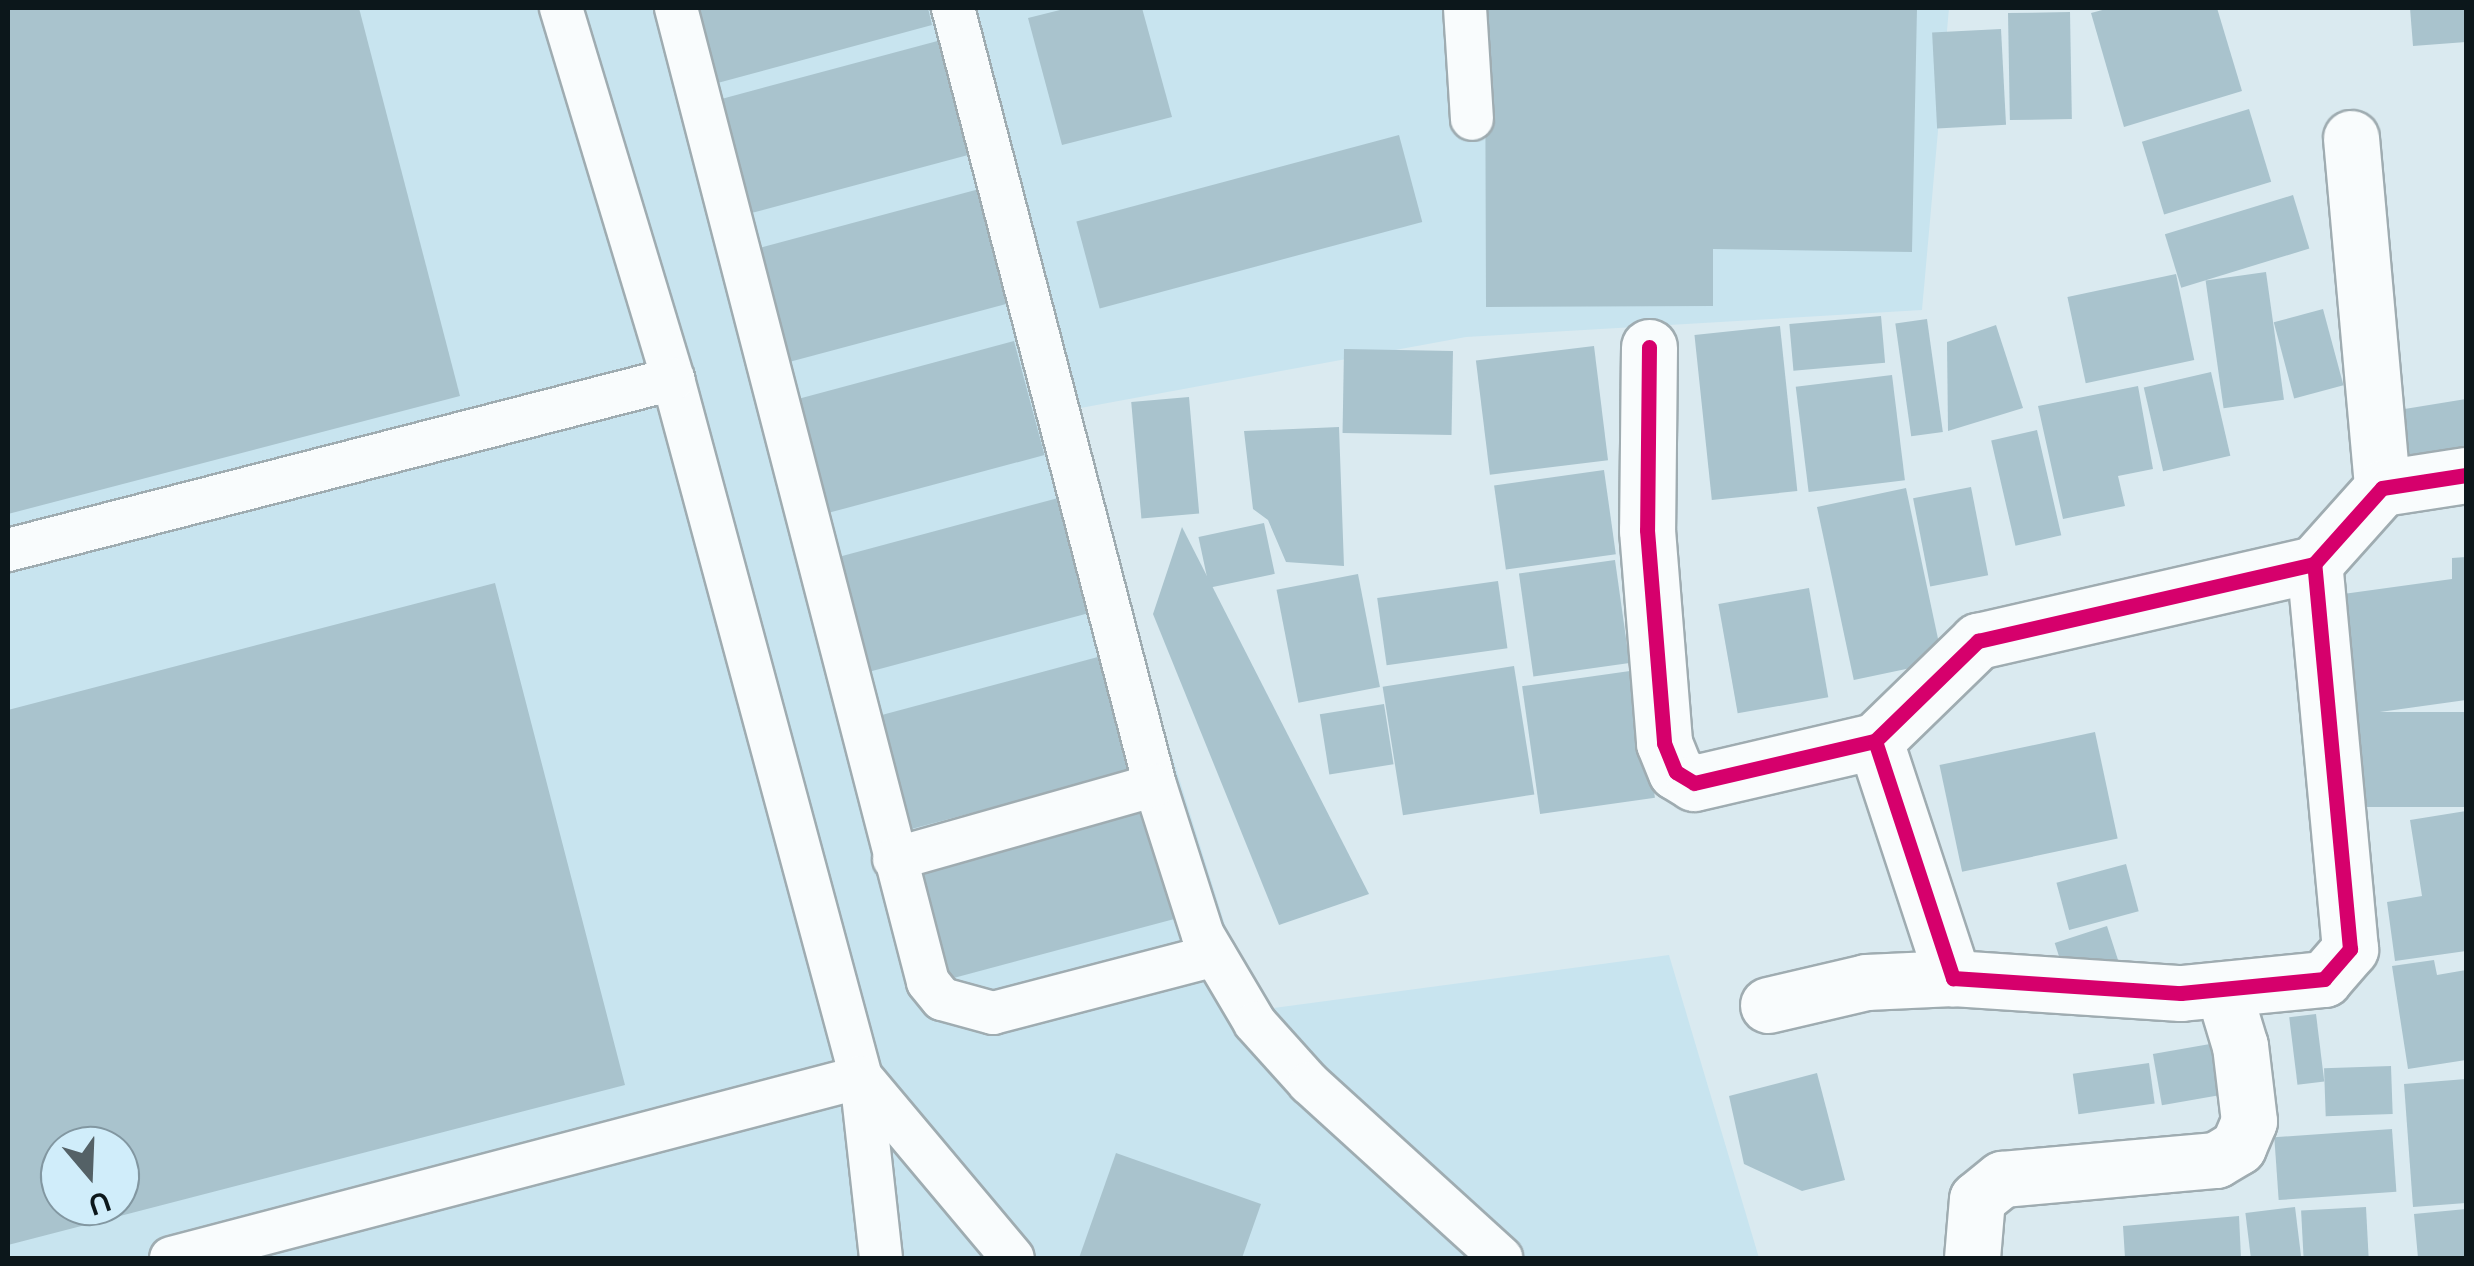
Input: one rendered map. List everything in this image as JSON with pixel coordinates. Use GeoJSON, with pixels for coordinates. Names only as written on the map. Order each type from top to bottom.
{"type":"FeatureCollection","features":[{"type":"Feature","properties":{"kind":"street"},"geometry":{"type":"LineString","coordinates":[[2351,138],[2382,488]]}},
{"type":"Feature","properties":{"kind":"street"},"geometry":{"type":"LineString","coordinates":[[1649,347],[1646,530],[1664,743],[1676,772],[1694,783],[1876,741],[1978,641],[2314,564],[2382,488],[2466,475]]}},
{"type":"Feature","properties":{"kind":"street"},"geometry":{"type":"LineString","coordinates":[[1768,1005],[1866,982],[1953,978],[2224,993],[2324,979],[2350,950],[2314,564]]}},
{"type":"Feature","properties":{"kind":"street"},"geometry":{"type":"LineString","coordinates":[[1876,741],[1953,978]]}},
{"type":"Feature","properties":{"kind":"street"},"geometry":{"type":"LineString","coordinates":[[1972,1258],[1977,1198],[2002,1179],[2216,1160],[2238,1147],[2249,1121],[2240,1046],[2224,993]]}},
{"type":"Feature","properties":{"kind":"lane"},"geometry":{"type":"LineString","coordinates":[[561,8],[673,379],[862,1077],[881,1258]]}},
{"type":"Feature","properties":{"kind":"lane"},"geometry":{"type":"LineString","coordinates":[[676,8],[928,982],[942,999],[975,1012],[1013,1008],[1215,955]]}},
{"type":"Feature","properties":{"kind":"lane"},"geometry":{"type":"LineString","coordinates":[[953,8],[1154,784],[1215,955],[1256,1022],[1309,1083],[1501,1258]]}},
{"type":"Feature","properties":{"kind":"lane"},"geometry":{"type":"LineString","coordinates":[[1465,8],[1472,119]]}},
{"type":"Feature","properties":{"kind":"lane"},"geometry":{"type":"LineString","coordinates":[[8,550],[673,379]]}},
{"type":"Feature","properties":{"kind":"lane"},"geometry":{"type":"LineString","coordinates":[[894,860],[1154,784]]}},
{"type":"Feature","properties":{"kind":"lane"},"geometry":{"type":"LineString","coordinates":[[171,1258],[862,1077]]}},
{"type":"Feature","properties":{"kind":"lane"},"geometry":{"type":"LineString","coordinates":[[862,1077],[1013,1258]]}},
{"type":"Feature","properties":{"kind":"shaded area"},"geometry":{"type":"Polygon","coordinates":[[[8,8],[1949,8],[1922,310],[1466,337],[1064,411],[1252,1011],[1669,955],[1759,1258],[8,1258],[8,8]]]}},
{"type":"Feature","properties":{"kind":"building"},"geometry":{"type":"Polygon","coordinates":[[[8,8],[359,8],[460,396],[8,514],[8,8]]]}},
{"type":"Feature","properties":{"kind":"building"},"geometry":{"type":"Polygon","coordinates":[[[678,8],[928,8],[932,25],[699,88],[678,8]]]}},
{"type":"Feature","properties":{"kind":"building"},"geometry":{"type":"Polygon","coordinates":[[[1068,8],[1142,8],[1172,117],[1062,145],[1028,18],[1068,8]]]}},
{"type":"Feature","properties":{"kind":"building"},"geometry":{"type":"Polygon","coordinates":[[[1485,8],[1917,8],[1912,252],[1713,249],[1713,306],[1486,307],[1485,8]]]}},
{"type":"Feature","properties":{"kind":"building"},"geometry":{"type":"Polygon","coordinates":[[[2110,8],[2217,8],[2242,91],[2124,127],[2091,13],[2110,8]]]}},
{"type":"Feature","properties":{"kind":"building"},"geometry":{"type":"Polygon","coordinates":[[[2410,8],[2466,8],[2466,42],[2413,46],[2410,8]]]}},
{"type":"Feature","properties":{"kind":"building"},"geometry":{"type":"Polygon","coordinates":[[[2070,12],[2072,119],[2010,120],[2008,13],[2070,12]]]}},
{"type":"Feature","properties":{"kind":"building"},"geometry":{"type":"Polygon","coordinates":[[[2001,29],[2006,125],[1937,128],[1932,33],[2001,29]]]}},
{"type":"Feature","properties":{"kind":"building"},"geometry":{"type":"Polygon","coordinates":[[[945,39],[976,153],[742,216],[711,102],[945,39]]]}},
{"type":"Feature","properties":{"kind":"building"},"geometry":{"type":"Polygon","coordinates":[[[2249,109],[2271,182],[2164,214],[2142,142],[2249,109]]]}},
{"type":"Feature","properties":{"kind":"building"},"geometry":{"type":"Polygon","coordinates":[[[1399,135],[1422,222],[1100,308],[1076,221],[1399,135]]]}},
{"type":"Feature","properties":{"kind":"building"},"geometry":{"type":"Polygon","coordinates":[[[983,188],[1014,302],[781,364],[750,250],[983,188]]]}},
{"type":"Feature","properties":{"kind":"building"},"geometry":{"type":"Polygon","coordinates":[[[2293,195],[2309,249],[2181,288],[2165,234],[2293,195]]]}},
{"type":"Feature","properties":{"kind":"building"},"geometry":{"type":"Polygon","coordinates":[[[2266,272],[2284,400],[2224,408],[2206,280],[2266,272]]]}},
{"type":"Feature","properties":{"kind":"building"},"geometry":{"type":"Polygon","coordinates":[[[2176,274],[2194,360],[2086,383],[2067,297],[2176,274]]]}},
{"type":"Feature","properties":{"kind":"building"},"geometry":{"type":"Polygon","coordinates":[[[2323,309],[2343,385],[2294,399],[2274,322],[2323,309]]]}},
{"type":"Feature","properties":{"kind":"building"},"geometry":{"type":"Polygon","coordinates":[[[1881,316],[1885,363],[1793,371],[1789,324],[1881,316]]]}},
{"type":"Feature","properties":{"kind":"building"},"geometry":{"type":"Polygon","coordinates":[[[1927,319],[1943,432],[1911,436],[1895,323],[1927,319]]]}},
{"type":"Feature","properties":{"kind":"building"},"geometry":{"type":"Polygon","coordinates":[[[1996,325],[2023,408],[1948,431],[1947,342],[1996,325]]]}},
{"type":"Feature","properties":{"kind":"building"},"geometry":{"type":"Polygon","coordinates":[[[1780,326],[1797,491],[1712,500],[1694,335],[1780,326]]]}},
{"type":"Feature","properties":{"kind":"building"},"geometry":{"type":"Polygon","coordinates":[[[1014,341],[1045,455],[811,518],[780,404],[1014,341]]]}},
{"type":"Feature","properties":{"kind":"building"},"geometry":{"type":"Polygon","coordinates":[[[1594,346],[1608,460],[1490,475],[1476,361],[1594,346]]]}},
{"type":"Feature","properties":{"kind":"building"},"geometry":{"type":"Polygon","coordinates":[[[1344,349],[1453,351],[1452,435],[1343,433],[1344,349]]]}},
{"type":"Feature","properties":{"kind":"building"},"geometry":{"type":"Polygon","coordinates":[[[2211,372],[2230,456],[2163,471],[2144,388],[2211,372]]]}},
{"type":"Feature","properties":{"kind":"building"},"geometry":{"type":"Polygon","coordinates":[[[1892,375],[1905,480],[1809,492],[1796,387],[1892,375]]]}},
{"type":"Feature","properties":{"kind":"building"},"geometry":{"type":"Polygon","coordinates":[[[2138,386],[2153,469],[2118,476],[2125,506],[2063,519],[2038,406],[2138,386]]]}},
{"type":"Feature","properties":{"kind":"building"},"geometry":{"type":"Polygon","coordinates":[[[1189,397],[1199,514],[1141,519],[1131,402],[1189,397]]]}},
{"type":"Feature","properties":{"kind":"building"},"geometry":{"type":"Polygon","coordinates":[[[2466,399],[2466,466],[2390,472],[2380,413],[2466,399]]]}},
{"type":"Feature","properties":{"kind":"building"},"geometry":{"type":"Polygon","coordinates":[[[1339,427],[1344,566],[1286,562],[1268,520],[1253,509],[1244,431],[1339,427]]]}},
{"type":"Feature","properties":{"kind":"building"},"geometry":{"type":"Polygon","coordinates":[[[2037,430],[2061,535],[2015,546],[1991,441],[2037,430]]]}},
{"type":"Feature","properties":{"kind":"building"},"geometry":{"type":"Polygon","coordinates":[[[1604,470],[1616,554],[1506,570],[1494,485],[1604,470]]]}},
{"type":"Feature","properties":{"kind":"building"},"geometry":{"type":"Polygon","coordinates":[[[1971,487],[1988,575],[1930,587],[1913,498],[1971,487]]]}},
{"type":"Feature","properties":{"kind":"building"},"geometry":{"type":"Polygon","coordinates":[[[1906,488],[1943,661],[1854,680],[1817,507],[1906,488]]]}},
{"type":"Feature","properties":{"kind":"building"},"geometry":{"type":"Polygon","coordinates":[[[1062,497],[1093,612],[860,674],[829,559],[1062,497]]]}},
{"type":"Feature","properties":{"kind":"building"},"geometry":{"type":"Polygon","coordinates":[[[1264,523],[1275,574],[1209,588],[1198,537],[1264,523]]]}},
{"type":"Feature","properties":{"kind":"building"},"geometry":{"type":"Polygon","coordinates":[[[1182,527],[1369,894],[1279,925],[1153,614],[1182,527]]]}},
{"type":"Feature","properties":{"kind":"building"},"geometry":{"type":"Polygon","coordinates":[[[2466,557],[2466,700],[2351,716],[2336,595],[2452,579],[2452,558],[2466,557]]]}},
{"type":"Feature","properties":{"kind":"building"},"geometry":{"type":"Polygon","coordinates":[[[1615,560],[1629,663],[1533,676],[1519,573],[1615,560]]]}},
{"type":"Feature","properties":{"kind":"building"},"geometry":{"type":"Polygon","coordinates":[[[1358,574],[1380,687],[1298,703],[1277,590],[1358,574]]]}},
{"type":"Feature","properties":{"kind":"building"},"geometry":{"type":"Polygon","coordinates":[[[1498,581],[1507,648],[1387,665],[1377,598],[1498,581]]]}},
{"type":"Feature","properties":{"kind":"building"},"geometry":{"type":"Polygon","coordinates":[[[495,583],[625,1085],[140,1211],[140,1126],[40,1126],[40,1226],[81,1226],[8,1245],[8,710],[495,583]]]}},
{"type":"Feature","properties":{"kind":"building"},"geometry":{"type":"Polygon","coordinates":[[[1809,588],[1828,697],[1738,713],[1718,604],[1809,588]]]}},
{"type":"Feature","properties":{"kind":"building"},"geometry":{"type":"Polygon","coordinates":[[[1109,654],[1140,768],[907,830],[876,716],[1109,654]]]}},
{"type":"Feature","properties":{"kind":"building"},"geometry":{"type":"Polygon","coordinates":[[[1514,666],[1534,794],[1403,815],[1383,687],[1514,666]]]}},
{"type":"Feature","properties":{"kind":"building"},"geometry":{"type":"Polygon","coordinates":[[[1637,670],[1655,798],[1540,814],[1522,686],[1637,670]]]}},
{"type":"Feature","properties":{"kind":"building"},"geometry":{"type":"Polygon","coordinates":[[[1384,704],[1394,764],[1329,774],[1320,714],[1384,704]]]}},
{"type":"Feature","properties":{"kind":"building"},"geometry":{"type":"Polygon","coordinates":[[[2346,712],[2466,712],[2466,807],[2346,807],[2346,712]]]}},
{"type":"Feature","properties":{"kind":"building"},"geometry":{"type":"Polygon","coordinates":[[[2095,732],[2118,839],[1962,872],[1939,765],[2095,732]]]}},
{"type":"Feature","properties":{"kind":"building"},"geometry":{"type":"Polygon","coordinates":[[[1151,802],[1182,917],[948,980],[917,865],[1151,802]]]}},
{"type":"Feature","properties":{"kind":"building"},"geometry":{"type":"Polygon","coordinates":[[[2466,811],[2466,951],[2395,961],[2387,902],[2422,896],[2410,820],[2466,811]]]}},
{"type":"Feature","properties":{"kind":"building"},"geometry":{"type":"Polygon","coordinates":[[[2126,864],[2139,911],[2069,930],[2056,883],[2126,864]]]}},
{"type":"Feature","properties":{"kind":"building"},"geometry":{"type":"Polygon","coordinates":[[[2107,926],[2120,966],[2068,983],[2055,943],[2107,926]]]}},
{"type":"Feature","properties":{"kind":"building"},"geometry":{"type":"Polygon","coordinates":[[[2434,960],[2437,975],[2466,970],[2466,1060],[2408,1069],[2392,966],[2434,960]]]}},
{"type":"Feature","properties":{"kind":"building"},"geometry":{"type":"Polygon","coordinates":[[[2316,1014],[2324,1081],[2297,1085],[2289,1017],[2316,1014]]]}},
{"type":"Feature","properties":{"kind":"building"},"geometry":{"type":"Polygon","coordinates":[[[2210,1044],[2219,1095],[2162,1105],[2153,1054],[2210,1044]]]}},
{"type":"Feature","properties":{"kind":"building"},"geometry":{"type":"Polygon","coordinates":[[[2149,1063],[2155,1104],[2078,1114],[2073,1074],[2149,1063]]]}},
{"type":"Feature","properties":{"kind":"building"},"geometry":{"type":"Polygon","coordinates":[[[2391,1066],[2393,1114],[2326,1116],[2324,1068],[2391,1066]]]}},
{"type":"Feature","properties":{"kind":"building"},"geometry":{"type":"Polygon","coordinates":[[[1817,1073],[1845,1180],[1802,1191],[1744,1164],[1729,1096],[1817,1073]]]}},
{"type":"Feature","properties":{"kind":"building"},"geometry":{"type":"Polygon","coordinates":[[[2466,1079],[2466,1203],[2413,1207],[2404,1084],[2466,1079]]]}},
{"type":"Feature","properties":{"kind":"building"},"geometry":{"type":"Polygon","coordinates":[[[2392,1129],[2396,1192],[2279,1200],[2274,1137],[2392,1129]]]}},
{"type":"Feature","properties":{"kind":"building"},"geometry":{"type":"Polygon","coordinates":[[[1116,1153],[1261,1204],[1242,1258],[1079,1258],[1116,1153]]]}},
{"type":"Feature","properties":{"kind":"building"},"geometry":{"type":"Polygon","coordinates":[[[2295,1207],[2301,1258],[2251,1258],[2245,1213],[2295,1207]]]}},
{"type":"Feature","properties":{"kind":"building"},"geometry":{"type":"Polygon","coordinates":[[[2366,1207],[2369,1258],[2304,1258],[2301,1210],[2366,1207]]]}},
{"type":"Feature","properties":{"kind":"building"},"geometry":{"type":"Polygon","coordinates":[[[2466,1209],[2466,1258],[2418,1258],[2414,1214],[2466,1209]]]}},
{"type":"Feature","properties":{"kind":"building"},"geometry":{"type":"Polygon","coordinates":[[[2239,1216],[2241,1258],[2125,1258],[2123,1226],[2239,1216]]]}},
{"type":"Feature","properties":{"kind":"cycle path"},"geometry":{"type":"LineString","coordinates":[[1649,347],[1647,530],[1664,743],[1676,772],[1694,783],[1875,741],[1978,641],[2314,564],[2382,488],[2466,475]]}},
{"type":"Feature","properties":{"kind":"cycle path"},"geometry":{"type":"LineString","coordinates":[[1875,741],[1953,978],[2181,993],[2324,979],[2350,949],[2314,564]]}}]}
